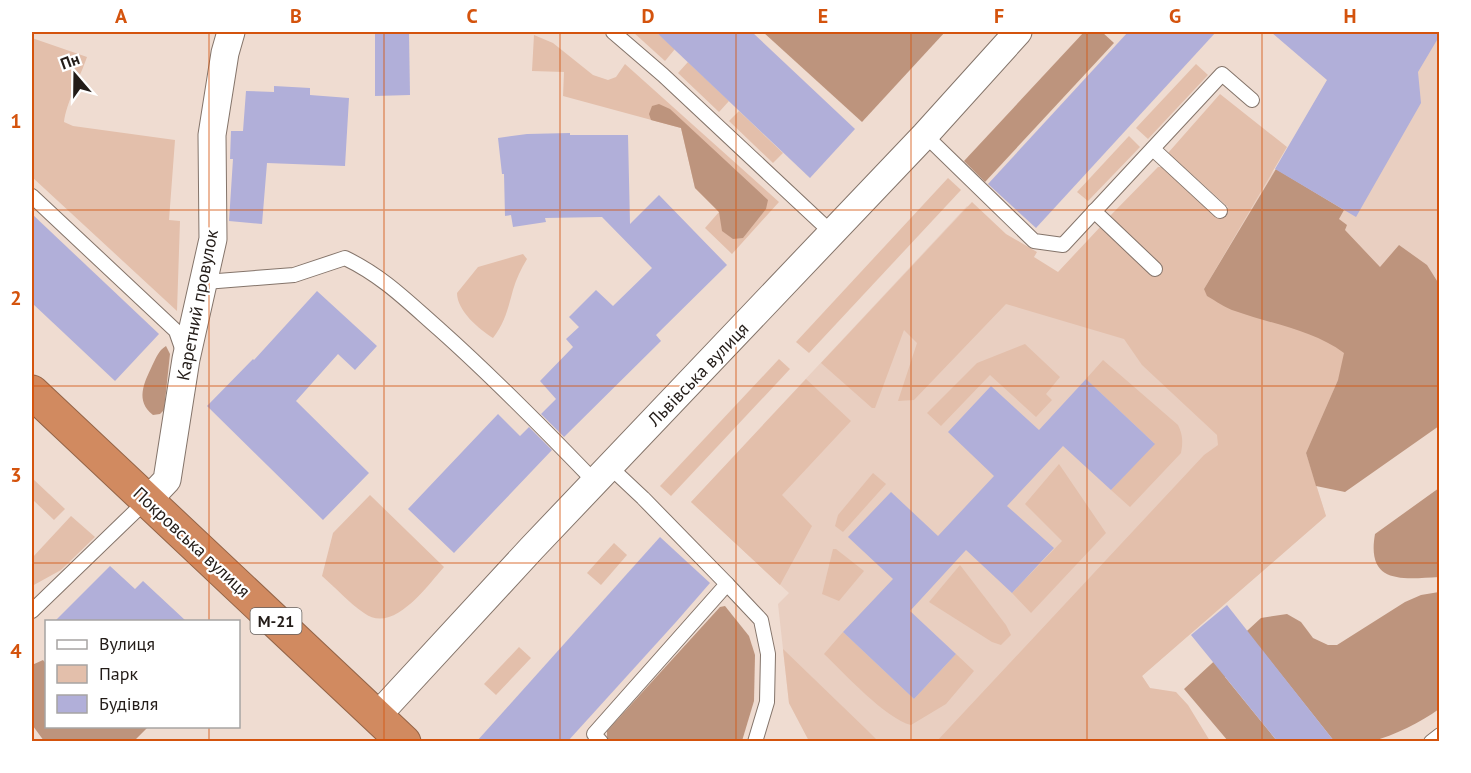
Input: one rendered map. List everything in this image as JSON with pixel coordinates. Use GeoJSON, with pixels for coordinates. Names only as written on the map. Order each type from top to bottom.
{"type":"FeatureCollection","features":[{"type":"Feature","properties":{"kind":"highway","name":"Покровська вулиця"},"geometry":{"type":"LineString","coordinates":[[32,392],[404,741]]}},
{"type":"Feature","properties":{"kind":"street","name":"Каретний провулок"},"geometry":{"type":"LineString","coordinates":[[148,500],[167,480],[186,359],[213,239],[212,135],[225,53],[231,32]]}},
{"type":"Feature","properties":{"kind":"street","name":"Львівська вулиця"},"geometry":{"type":"LineString","coordinates":[[376,716],[925,135],[1018,32]]}},
{"type":"Feature","properties":{"kind":"lane"},"geometry":{"type":"LineString","coordinates":[[613,32],[663,75],[832,233]]}},
{"type":"Feature","properties":{"kind":"lane"},"geometry":{"type":"LineString","coordinates":[[925,135],[1035,241],[1063,245],[1222,74],[1252,100]]}},
{"type":"Feature","properties":{"kind":"lane"},"geometry":{"type":"LineString","coordinates":[[1153,149],[1220,211]]}},
{"type":"Feature","properties":{"kind":"lane"},"geometry":{"type":"LineString","coordinates":[[32,196],[176,332],[186,359]]}},
{"type":"Feature","properties":{"kind":"lane"},"geometry":{"type":"LineString","coordinates":[[1095,211],[1155,269]]}},
{"type":"Feature","properties":{"kind":"lane"},"geometry":{"type":"LineString","coordinates":[[204,282],[294,275],[345,258],[385,280],[602,475],[643,498],[761,620],[768,654],[767,702],[755,741]]}},
{"type":"Feature","properties":{"kind":"lane"},"geometry":{"type":"LineString","coordinates":[[32,611],[148,500]]}},
{"type":"Feature","properties":{"kind":"lane"},"geometry":{"type":"LineString","coordinates":[[601,741],[594,734],[728,584]]}},
{"type":"Feature","properties":{"kind":"lane"},"geometry":{"type":"LineString","coordinates":[[1431,741],[1440,735]]}},
{"type":"Feature","properties":{"kind":"shaded area"},"geometry":{"type":"Polygon","coordinates":[[[763,32],[945,32],[862,122],[763,32]]]}},
{"type":"Feature","properties":{"kind":"shaded area"},"geometry":{"type":"Polygon","coordinates":[[[1084,32],[1102,32],[1114,43],[985,182],[964,161],[1084,32]]]}},
{"type":"Feature","properties":{"kind":"shaded area"},"geometry":{"type":"Polygon","coordinates":[[[1355,32],[1439,32],[1439,357],[1306,453],[1326,516],[1142,676],[1150,688],[1087,741],[809,741],[789,703],[778,604],[789,593],[691,502],[967,206],[1059,282],[1160,272],[1276,169],[1355,32]]]}},
{"type":"Feature","properties":{"kind":"shaded area"},"geometry":{"type":"Polygon","coordinates":[[[659,104],[670,109],[768,200],[766,209],[743,238],[733,239],[722,231],[719,212],[695,188],[681,128],[651,120],[649,114],[652,106],[659,104]]]}},
{"type":"Feature","properties":{"kind":"shaded area"},"geometry":{"type":"Polygon","coordinates":[[[1276,169],[1344,210],[1339,219],[1347,225],[1345,230],[1380,267],[1399,245],[1427,265],[1439,284],[1439,426],[1345,492],[1316,486],[1306,453],[1338,380],[1344,353],[1305,333],[1228,308],[1207,296],[1204,289],[1276,169]]]}},
{"type":"Feature","properties":{"kind":"shaded area"},"geometry":{"type":"Polygon","coordinates":[[[166,346],[170,354],[164,410],[160,414],[153,415],[144,404],[143,392],[156,357],[166,346]]]}},
{"type":"Feature","properties":{"kind":"shaded area"},"geometry":{"type":"Polygon","coordinates":[[[1439,488],[1439,577],[1401,578],[1382,571],[1376,563],[1375,534],[1439,488]]]}},
{"type":"Feature","properties":{"kind":"shaded area"},"geometry":{"type":"Polygon","coordinates":[[[1439,592],[1439,709],[1416,724],[1389,736],[1368,742],[1334,741],[1260,648],[1225,677],[1277,741],[1228,741],[1184,689],[1261,618],[1287,614],[1301,622],[1313,638],[1328,645],[1337,645],[1405,602],[1421,595],[1439,592]]]}},
{"type":"Feature","properties":{"kind":"shaded area"},"geometry":{"type":"Polygon","coordinates":[[[725,606],[749,636],[755,655],[754,701],[742,741],[610,741],[607,738],[607,731],[720,607],[725,606]]]}},
{"type":"Feature","properties":{"kind":"shaded area"},"geometry":{"type":"Polygon","coordinates":[[[43,660],[45,663],[45,728],[147,728],[134,741],[44,741],[33,726],[32,665],[43,660]]]}},
{"type":"Feature","properties":{"kind":"green space"},"geometry":{"type":"Polygon","coordinates":[[[633,32],[656,32],[675,49],[665,61],[633,32]]]}},
{"type":"Feature","properties":{"kind":"green space"},"geometry":{"type":"Polygon","coordinates":[[[534,35],[553,43],[593,75],[608,80],[616,77],[625,64],[779,202],[732,254],[705,228],[719,212],[695,188],[681,128],[563,96],[564,72],[532,71],[534,35]]]}},
{"type":"Feature","properties":{"kind":"green space"},"geometry":{"type":"Polygon","coordinates":[[[32,38],[87,57],[70,99],[64,122],[73,126],[175,140],[169,220],[180,221],[177,311],[32,177],[32,38]]]}},
{"type":"Feature","properties":{"kind":"green space"},"geometry":{"type":"Polygon","coordinates":[[[688,62],[729,101],[719,112],[678,73],[688,62]]]}},
{"type":"Feature","properties":{"kind":"green space"},"geometry":{"type":"Polygon","coordinates":[[[1196,64],[1208,75],[1148,139],[1136,128],[1196,64]]]}},
{"type":"Feature","properties":{"kind":"green space"},"geometry":{"type":"Polygon","coordinates":[[[1220,94],[1287,147],[1204,289],[1356,339],[1306,453],[1326,516],[1142,676],[1150,688],[1176,692],[1188,705],[1210,741],[937,741],[1204,455],[1218,445],[1217,435],[1142,365],[1124,339],[1006,304],[914,400],[898,401],[917,343],[904,330],[875,408],[872,408],[821,363],[972,202],[1006,234],[1037,252],[1034,257],[1058,272],[1102,225],[1160,272],[1159,264],[1109,217],[1158,167],[1162,167],[1219,218],[1228,207],[1168,153],[1220,94]]]}},
{"type":"Feature","properties":{"kind":"green space"},"geometry":{"type":"Polygon","coordinates":[[[739,111],[783,153],[773,163],[729,121],[739,111]]]}},
{"type":"Feature","properties":{"kind":"green space"},"geometry":{"type":"Polygon","coordinates":[[[1129,136],[1140,147],[1088,201],[1077,192],[1129,136]]]}},
{"type":"Feature","properties":{"kind":"green space"},"geometry":{"type":"Polygon","coordinates":[[[948,178],[961,190],[809,353],[796,342],[948,178]]]}},
{"type":"Feature","properties":{"kind":"green space"},"geometry":{"type":"Polygon","coordinates":[[[523,254],[527,259],[516,282],[503,321],[493,338],[475,325],[465,313],[457,293],[478,267],[523,254]]]}},
{"type":"Feature","properties":{"kind":"green space"},"geometry":{"type":"Polygon","coordinates":[[[1025,344],[1060,377],[1046,394],[1052,400],[1036,417],[990,375],[941,426],[927,413],[977,363],[1025,344]]]}},
{"type":"Feature","properties":{"kind":"green space"},"geometry":{"type":"Polygon","coordinates":[[[779,359],[790,369],[671,496],[660,486],[779,359]]]}},
{"type":"Feature","properties":{"kind":"green space"},"geometry":{"type":"Polygon","coordinates":[[[1103,360],[1178,425],[1182,436],[1181,453],[1130,507],[1111,490],[1154,443],[1086,379],[1103,360]]]}},
{"type":"Feature","properties":{"kind":"green space"},"geometry":{"type":"Polygon","coordinates":[[[806,379],[851,421],[782,495],[812,526],[780,585],[691,502],[806,379]]]}},
{"type":"Feature","properties":{"kind":"green space"},"geometry":{"type":"Polygon","coordinates":[[[1059,464],[1106,533],[1031,613],[1012,593],[1062,541],[1025,504],[1059,464]]]}},
{"type":"Feature","properties":{"kind":"green space"},"geometry":{"type":"Polygon","coordinates":[[[873,473],[886,484],[843,532],[835,526],[838,515],[873,473]]]}},
{"type":"Feature","properties":{"kind":"green space"},"geometry":{"type":"Polygon","coordinates":[[[32,478],[65,509],[54,520],[32,499],[32,478]]]}},
{"type":"Feature","properties":{"kind":"green space"},"geometry":{"type":"Polygon","coordinates":[[[370,495],[444,567],[419,596],[398,613],[386,618],[375,618],[364,613],[322,576],[333,533],[370,495]]]}},
{"type":"Feature","properties":{"kind":"green space"},"geometry":{"type":"Polygon","coordinates":[[[71,516],[95,537],[61,570],[32,586],[32,558],[71,516]]]}},
{"type":"Feature","properties":{"kind":"green space"},"geometry":{"type":"Polygon","coordinates":[[[614,543],[627,555],[601,585],[587,573],[614,543]]]}},
{"type":"Feature","properties":{"kind":"green space"},"geometry":{"type":"Polygon","coordinates":[[[833,549],[864,571],[839,601],[822,594],[833,549]]]}},
{"type":"Feature","properties":{"kind":"green space"},"geometry":{"type":"Polygon","coordinates":[[[960,565],[1006,625],[1011,635],[1001,645],[992,642],[929,602],[960,565]]]}},
{"type":"Feature","properties":{"kind":"green space"},"geometry":{"type":"Polygon","coordinates":[[[843,632],[914,699],[956,654],[974,671],[946,704],[911,725],[878,705],[824,654],[843,632]]]}},
{"type":"Feature","properties":{"kind":"green space"},"geometry":{"type":"Polygon","coordinates":[[[519,647],[531,658],[496,695],[484,684],[519,647]]]}},
{"type":"Feature","properties":{"kind":"green space"},"geometry":{"type":"Polygon","coordinates":[[[783,649],[878,741],[809,741],[789,703],[783,649]]]}},
{"type":"Feature","properties":{"kind":"building"},"geometry":{"type":"Polygon","coordinates":[[[375,32],[409,32],[410,95],[375,96],[375,32]]]}},
{"type":"Feature","properties":{"kind":"building"},"geometry":{"type":"Polygon","coordinates":[[[656,32],[752,32],[855,129],[810,178],[656,32]]]}},
{"type":"Feature","properties":{"kind":"building"},"geometry":{"type":"Polygon","coordinates":[[[1128,32],[1216,32],[1036,228],[988,184],[1128,32]]]}},
{"type":"Feature","properties":{"kind":"building"},"geometry":{"type":"Polygon","coordinates":[[[1271,32],[1440,32],[1418,72],[1421,103],[1356,217],[1275,169],[1327,80],[1271,32]]]}},
{"type":"Feature","properties":{"kind":"building"},"geometry":{"type":"Polygon","coordinates":[[[274,86],[310,88],[310,95],[349,98],[345,166],[267,163],[262,224],[229,221],[233,159],[230,159],[231,131],[243,131],[246,91],[274,92],[274,86]]]}},
{"type":"Feature","properties":{"kind":"building"},"geometry":{"type":"Polygon","coordinates":[[[570,133],[570,135],[628,135],[630,224],[659,195],[727,265],[656,335],[661,341],[564,437],[541,414],[556,399],[540,381],[573,347],[566,339],[579,327],[569,317],[596,290],[613,306],[652,268],[602,217],[545,218],[546,222],[513,227],[511,215],[505,216],[504,174],[502,174],[498,138],[527,134],[570,133]]]}},
{"type":"Feature","properties":{"kind":"building"},"geometry":{"type":"Polygon","coordinates":[[[32,214],[159,334],[115,381],[32,303],[32,214]]]}},
{"type":"Feature","properties":{"kind":"building"},"geometry":{"type":"Polygon","coordinates":[[[317,291],[377,346],[355,370],[338,354],[296,401],[369,473],[323,520],[207,406],[254,360],[317,291]]]}},
{"type":"Feature","properties":{"kind":"building"},"geometry":{"type":"Polygon","coordinates":[[[1086,379],[1155,444],[1111,490],[1063,446],[1007,506],[1054,548],[1012,593],[966,550],[910,611],[956,654],[914,699],[843,632],[893,579],[848,537],[891,492],[938,536],[994,476],[948,432],[991,386],[1039,430],[1086,379]]]}},
{"type":"Feature","properties":{"kind":"building"},"geometry":{"type":"Polygon","coordinates":[[[498,414],[520,436],[529,427],[552,450],[454,553],[408,509],[498,414]]]}},
{"type":"Feature","properties":{"kind":"building"},"geometry":{"type":"Polygon","coordinates":[[[660,537],[710,583],[676,622],[568,741],[477,741],[660,537]]]}},
{"type":"Feature","properties":{"kind":"building"},"geometry":{"type":"Polygon","coordinates":[[[110,566],[135,589],[143,581],[185,620],[56,620],[110,566]]]}},
{"type":"Feature","properties":{"kind":"building"},"geometry":{"type":"Polygon","coordinates":[[[1227,605],[1334,741],[1277,741],[1191,635],[1227,605]]]}}]}
